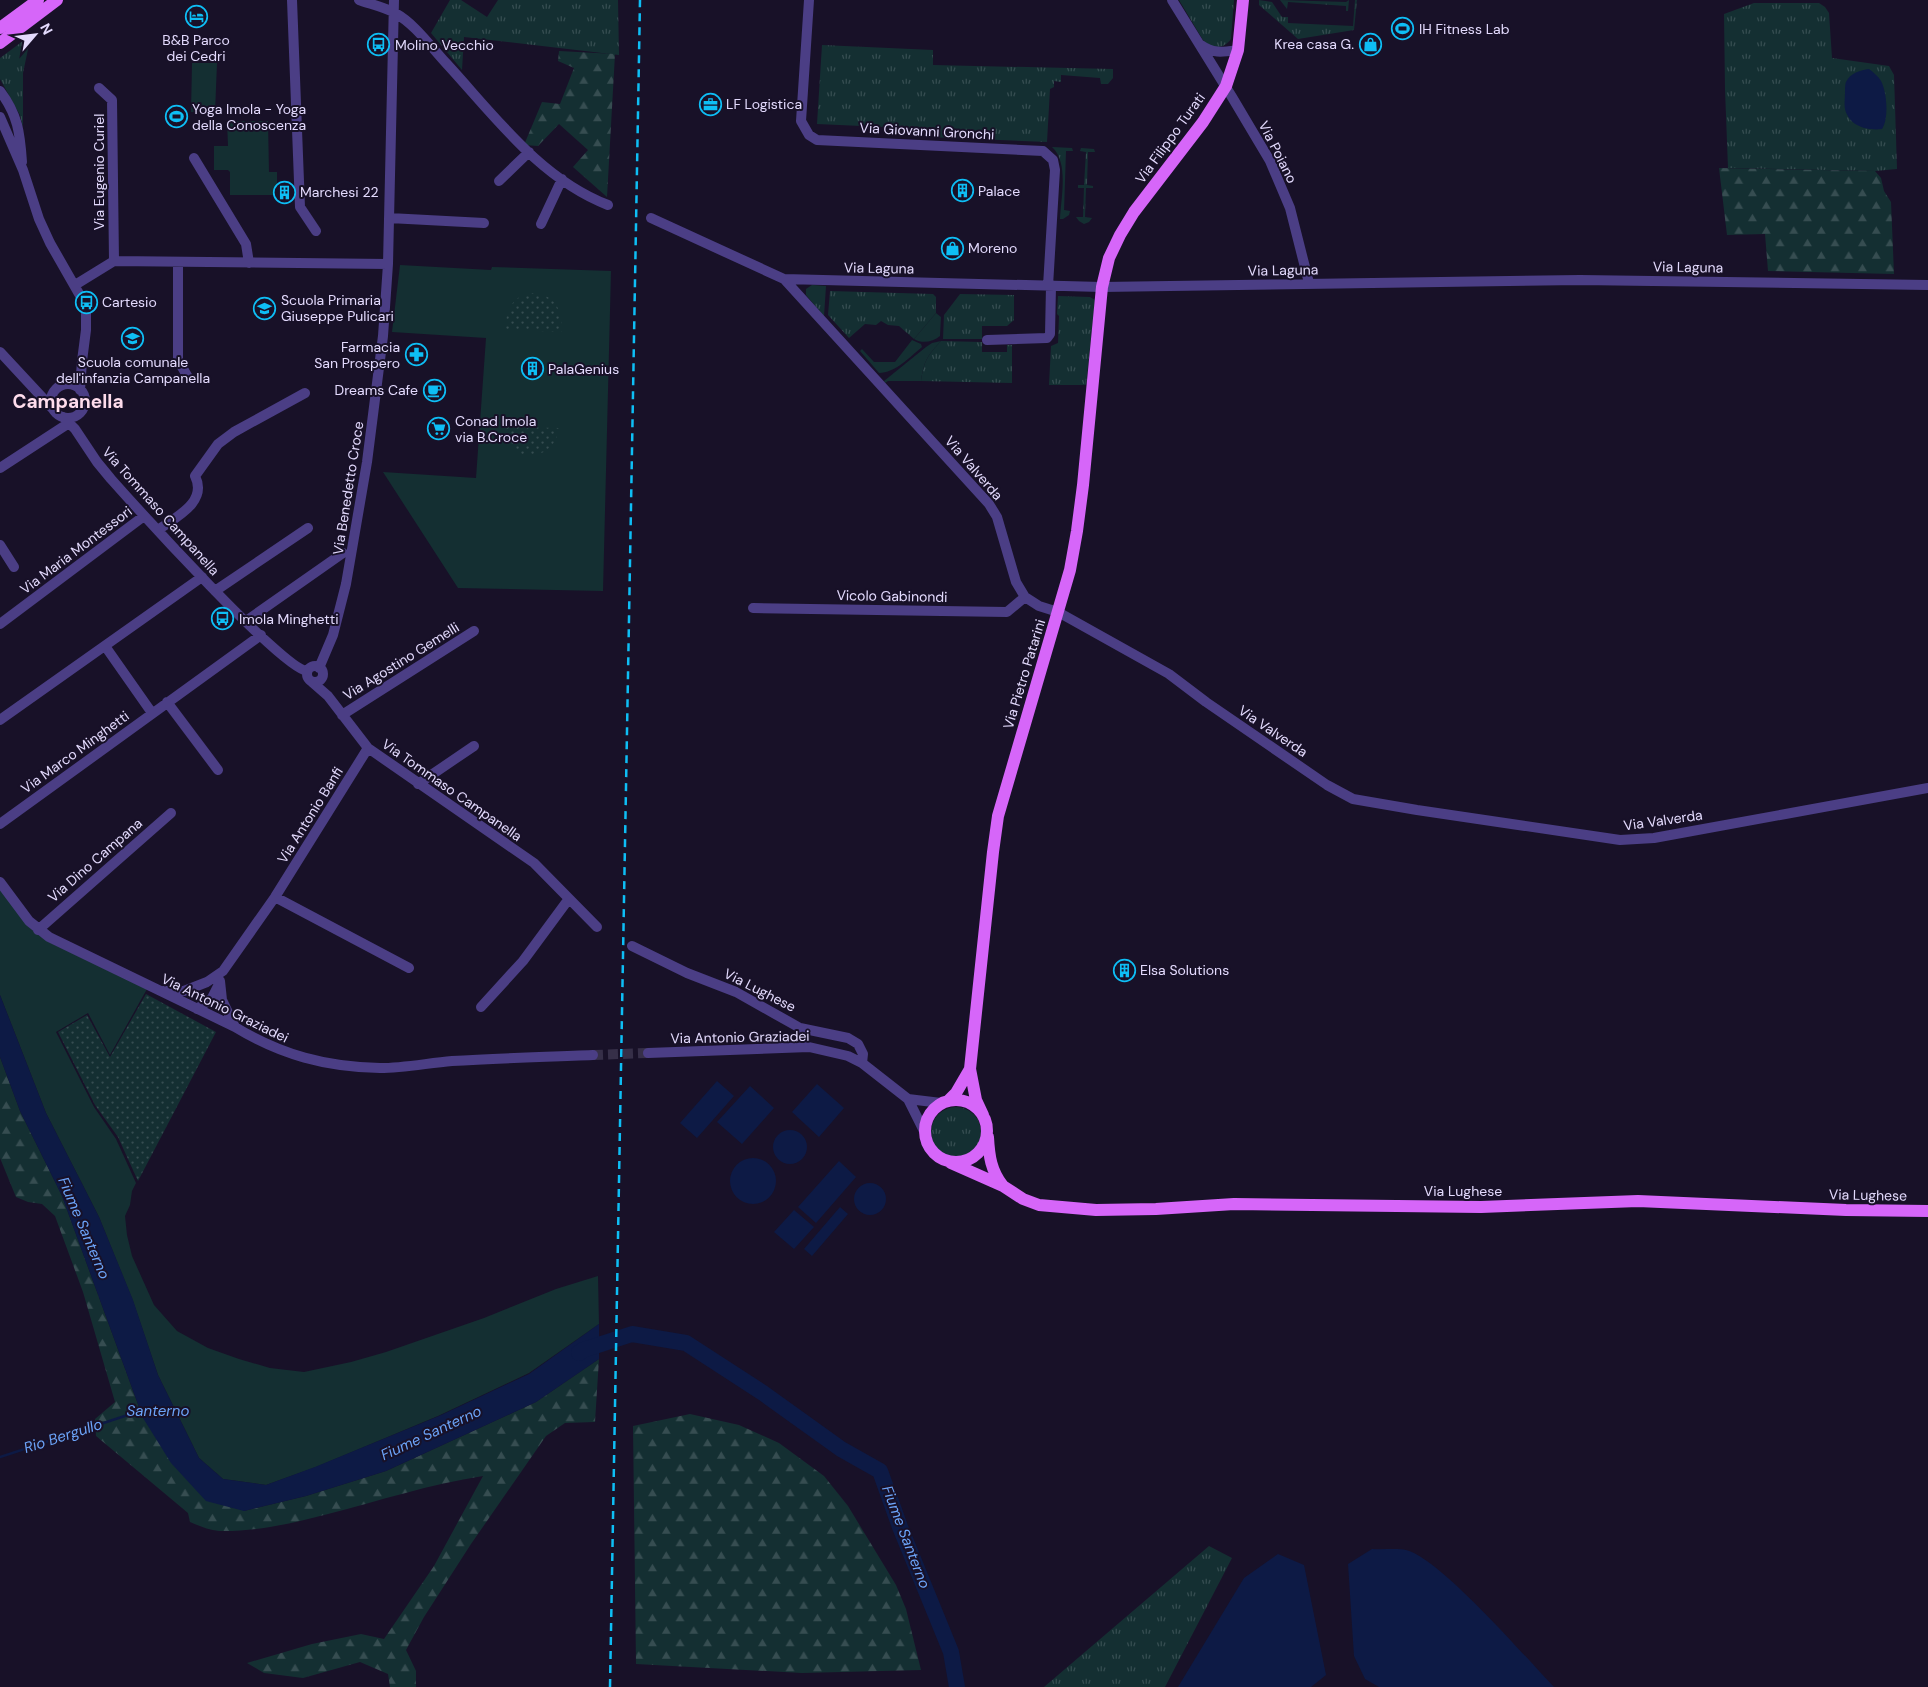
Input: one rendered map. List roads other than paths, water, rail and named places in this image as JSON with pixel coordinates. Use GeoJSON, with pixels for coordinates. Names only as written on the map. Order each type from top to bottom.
{"type":"FeatureCollection","features":[{"type":"Feature","properties":{"kind":"main road"},"geometry":{"type":"LineString","coordinates":[[0,28],[38,0]]}},
{"type":"Feature","properties":{"kind":"main road"},"geometry":{"type":"LineString","coordinates":[[0,43],[57,0]]}},
{"type":"Feature","properties":{"kind":"main road","name":"Via Filippo Turati"},"geometry":{"type":"LineString","coordinates":[[1102,287],[1109,258],[1134,212],[1203,122],[1226,86],[1238,50],[1243,0]]}},
{"type":"Feature","properties":{"kind":"main road","name":"Via Pietro Patarini"},"geometry":{"type":"LineString","coordinates":[[983,1115],[976,1100],[970,1069],[998,816],[1070,570],[1077,531],[1102,287]]}},
{"type":"Feature","properties":{"kind":"main road","name":"Via Pietro Patarini"},"geometry":{"type":"LineString","coordinates":[[945,1102],[956,1093],[970,1069]]}},
{"type":"Feature","properties":{"kind":"main road"},"geometry":{"type":"LineString","coordinates":[[925,1133],[929,1116],[945,1102],[959,1100],[968,1102],[977,1107],[983,1115]]}},
{"type":"Feature","properties":{"kind":"main road","name":"Via Lughese"},"geometry":{"type":"LineString","coordinates":[[983,1115],[987,1125],[989,1157],[992,1169],[1003,1186]]}},
{"type":"Feature","properties":{"kind":"main road","name":"Via Lughese"},"geometry":{"type":"LineString","coordinates":[[925,1133],[927,1143],[932,1152],[938,1157],[1003,1186],[1023,1199],[1039,1205],[1096,1210],[1156,1209],[1234,1204],[1481,1207],[1638,1200],[1846,1210],[1928,1211]]}},
{"type":"Feature","properties":{"kind":"main road"},"geometry":{"type":"LineString","coordinates":[[951,1163],[962,1163],[971,1160],[985,1145],[988,1135]]}},
{"type":"Feature","properties":{"kind":"street"},"geometry":{"type":"LineString","coordinates":[[292,0],[300,207],[316,231]]}},
{"type":"Feature","properties":{"kind":"street"},"geometry":{"type":"LineString","coordinates":[[359,0],[394,13],[419,34],[529,152],[562,179],[608,205]]}},
{"type":"Feature","properties":{"kind":"street","name":"Via Benedetto Croce"},"geometry":{"type":"LineString","coordinates":[[319,668],[333,635],[340,611],[367,462],[383,336],[388,264],[394,0]]}},
{"type":"Feature","properties":{"kind":"street","name":"Via Giovanni Gronchi"},"geometry":{"type":"LineString","coordinates":[[809,0],[801,121],[809,135],[817,140],[1043,151],[1053,160],[1055,170],[1049,286]]}},
{"type":"Feature","properties":{"kind":"street","name":"Via Poiano"},"geometry":{"type":"LineString","coordinates":[[1172,0],[1270,161],[1290,208],[1309,283]]}},
{"type":"Feature","properties":{"kind":"street"},"geometry":{"type":"LineString","coordinates":[[1199,44],[1209,51],[1238,50]]}},
{"type":"Feature","properties":{"kind":"street","name":"Via Eugenio Curiel"},"geometry":{"type":"LineString","coordinates":[[99,88],[112,100],[114,261]]}},
{"type":"Feature","properties":{"kind":"street"},"geometry":{"type":"LineString","coordinates":[[0,91],[14,112],[19,127],[23,170]]}},
{"type":"Feature","properties":{"kind":"street"},"geometry":{"type":"LineString","coordinates":[[0,117],[23,170],[46,235],[86,306],[87,314],[80,390]]}},
{"type":"Feature","properties":{"kind":"street"},"geometry":{"type":"LineString","coordinates":[[500,181],[529,152]]}},
{"type":"Feature","properties":{"kind":"street"},"geometry":{"type":"LineString","coordinates":[[194,158],[246,244],[249,263]]}},
{"type":"Feature","properties":{"kind":"street"},"geometry":{"type":"LineString","coordinates":[[541,224],[562,179]]}},
{"type":"Feature","properties":{"kind":"street"},"geometry":{"type":"LineString","coordinates":[[389,218],[484,223]]}},
{"type":"Feature","properties":{"kind":"street","name":"Via Laguna"},"geometry":{"type":"LineString","coordinates":[[651,218],[784,279],[1102,287],[1580,280],[1928,284]]}},
{"type":"Feature","properties":{"kind":"street"},"geometry":{"type":"LineString","coordinates":[[75,285],[114,261],[388,264]]}},
{"type":"Feature","properties":{"kind":"street"},"geometry":{"type":"LineString","coordinates":[[178,262],[178,360],[189,379]]}},
{"type":"Feature","properties":{"kind":"street","name":"Via Valverda"},"geometry":{"type":"LineString","coordinates":[[784,279],[989,504],[997,517],[1016,582],[1025,597],[1039,606],[1058,612],[1169,674],[1206,702],[1327,785],[1354,799],[1620,840],[1654,838],[1928,788]]}},
{"type":"Feature","properties":{"kind":"street"},"geometry":{"type":"LineString","coordinates":[[987,340],[1047,338],[1050,334],[1049,286]]}},
{"type":"Feature","properties":{"kind":"street","name":"Via Tommaso Campanella"},"geometry":{"type":"LineString","coordinates":[[1,354],[63,418],[97,462],[144,516],[215,591],[298,668],[307,671],[308,679],[317,680],[368,748],[534,864],[596,927]]}},
{"type":"Feature","properties":{"kind":"street"},"geometry":{"type":"LineString","coordinates":[[63,418],[52,403],[54,392],[72,379],[82,365]]}},
{"type":"Feature","properties":{"kind":"street"},"geometry":{"type":"LineString","coordinates":[[0,468],[63,418],[73,417],[81,412],[85,403],[85,398],[76,386],[62,386],[47,390],[28,383]]}},
{"type":"Feature","properties":{"kind":"street"},"geometry":{"type":"LineString","coordinates":[[158,530],[193,503],[198,496],[200,485],[195,476],[218,444],[234,432],[305,393]]}},
{"type":"Feature","properties":{"kind":"street","name":"Via Tommaso Campanella"},"geometry":{"type":"LineString","coordinates":[[81,412],[82,427],[87,447]]}},
{"type":"Feature","properties":{"kind":"street","name":"Via Maria Montessori"},"geometry":{"type":"LineString","coordinates":[[1,620],[144,516]]}},
{"type":"Feature","properties":{"kind":"street","name":"Via Tommaso Campanella"},"geometry":{"type":"LineString","coordinates":[[215,591],[308,528]]}},
{"type":"Feature","properties":{"kind":"street"},"geometry":{"type":"LineString","coordinates":[[0,545],[14,567]]}},
{"type":"Feature","properties":{"kind":"street"},"geometry":{"type":"LineString","coordinates":[[246,621],[343,553]]}},
{"type":"Feature","properties":{"kind":"street"},"geometry":{"type":"LineString","coordinates":[[0,720],[202,577]]}},
{"type":"Feature","properties":{"kind":"street","name":"Vicolo Gabinondi"},"geometry":{"type":"LineString","coordinates":[[753,608],[1007,612],[1025,597]]}},
{"type":"Feature","properties":{"kind":"street","name":"Via Agostino Gemelli"},"geometry":{"type":"LineString","coordinates":[[342,715],[474,631]]}},
{"type":"Feature","properties":{"kind":"street","name":"Via Marco Minghetti"},"geometry":{"type":"LineString","coordinates":[[0,824],[261,635]]}},
{"type":"Feature","properties":{"kind":"street"},"geometry":{"type":"LineString","coordinates":[[104,646],[152,713]]}},
{"type":"Feature","properties":{"kind":"street"},"geometry":{"type":"LineString","coordinates":[[307,671],[312,666],[319,668],[322,672],[317,680]]}},
{"type":"Feature","properties":{"kind":"street"},"geometry":{"type":"LineString","coordinates":[[167,702],[218,770]]}},
{"type":"Feature","properties":{"kind":"street"},"geometry":{"type":"LineString","coordinates":[[418,784],[474,746]]}},
{"type":"Feature","properties":{"kind":"street","name":"Via Antonio Banfi"},"geometry":{"type":"LineString","coordinates":[[197,1009],[212,998],[222,976],[275,897],[368,748]]}},
{"type":"Feature","properties":{"kind":"street","name":"Via Dino Campana"},"geometry":{"type":"LineString","coordinates":[[38,930],[170,812]]}},
{"type":"Feature","properties":{"kind":"street","name":"Via Antonio Graziadei"},"geometry":{"type":"LineString","coordinates":[[0,882],[19,909],[38,930],[49,937],[84,956],[235,1027],[260,1042],[296,1057],[338,1065],[380,1068],[451,1061],[593,1055]]}},
{"type":"Feature","properties":{"kind":"street"},"geometry":{"type":"LineString","coordinates":[[275,897],[409,968]]}},
{"type":"Feature","properties":{"kind":"street"},"geometry":{"type":"LineString","coordinates":[[481,1007],[523,962],[568,900]]}},
{"type":"Feature","properties":{"kind":"street","name":"Via Lughese"},"geometry":{"type":"LineString","coordinates":[[632,946],[687,973],[736,992],[800,1028],[848,1038],[858,1044],[863,1054],[862,1063]]}},
{"type":"Feature","properties":{"kind":"street"},"geometry":{"type":"LineString","coordinates":[[222,976],[222,1000],[235,1027]]}},
{"type":"Feature","properties":{"kind":"street","name":"Via Antonio Banfi"},"geometry":{"type":"LineString","coordinates":[[159,991],[184,991],[222,976]]}},
{"type":"Feature","properties":{"kind":"street"},"geometry":{"type":"LineString","coordinates":[[197,1009],[201,989],[207,982]]}},
{"type":"Feature","properties":{"kind":"street","name":"Via Antonio Graziadei"},"geometry":{"type":"LineString","coordinates":[[648,1053],[809,1047],[848,1056],[862,1063],[908,1099],[925,1133]]}},
{"type":"Feature","properties":{"kind":"street"},"geometry":{"type":"LineString","coordinates":[[908,1099],[945,1102]]}},
{"type":"Feature","properties":{"kind":"water"},"geometry":{"type":"Polygon","coordinates":[[[1869,69],[1880,79],[1885,92],[1886,119],[1882,129],[1870,129],[1859,126],[1850,120],[1845,109],[1846,82],[1856,72],[1869,69]]]}},
{"type":"Feature","properties":{"kind":"water","name":"Santerno"},"geometry":{"type":"Polygon","coordinates":[[[0,995],[46,1113],[99,1217],[133,1300],[158,1375],[199,1458],[223,1479],[266,1485],[439,1416],[529,1374],[599,1324],[599,1359],[536,1402],[386,1471],[306,1496],[244,1511],[206,1501],[171,1463],[143,1418],[62,1196],[20,1111],[0,1057],[0,995]]]}},
{"type":"Feature","properties":{"kind":"water"},"geometry":{"type":"Polygon","coordinates":[[[717,1081],[734,1096],[697,1138],[680,1123],[717,1081]]]}},
{"type":"Feature","properties":{"kind":"water"},"geometry":{"type":"Polygon","coordinates":[[[817,1084],[844,1108],[819,1137],[792,1112],[817,1084]]]}},
{"type":"Feature","properties":{"kind":"water"},"geometry":{"type":"Polygon","coordinates":[[[750,1086],[774,1108],[742,1144],[717,1122],[750,1086]]]}},
{"type":"Feature","properties":{"kind":"water"},"geometry":{"type":"Polygon","coordinates":[[[790,1130],[797,1131],[802,1135],[806,1140],[806,1154],[802,1159],[797,1163],[790,1164],[783,1163],[778,1159],[774,1154],[773,1147],[774,1140],[778,1135],[783,1131],[790,1130]]]}},
{"type":"Feature","properties":{"kind":"water"},"geometry":{"type":"Polygon","coordinates":[[[753,1158],[766,1162],[772,1168],[776,1181],[772,1194],[766,1200],[753,1204],[740,1200],[734,1194],[730,1181],[734,1168],[740,1162],[753,1158]]]}},
{"type":"Feature","properties":{"kind":"water"},"geometry":{"type":"Polygon","coordinates":[[[839,1161],[856,1177],[816,1223],[798,1207],[839,1161]]]}},
{"type":"Feature","properties":{"kind":"water"},"geometry":{"type":"Polygon","coordinates":[[[870,1183],[876,1184],[881,1188],[885,1193],[885,1205],[881,1210],[876,1214],[870,1215],[864,1214],[859,1210],[855,1205],[854,1199],[855,1193],[859,1188],[864,1184],[870,1183]]]}},
{"type":"Feature","properties":{"kind":"water"},"geometry":{"type":"Polygon","coordinates":[[[840,1207],[848,1214],[812,1256],[804,1249],[840,1207]]]}},
{"type":"Feature","properties":{"kind":"water"},"geometry":{"type":"Polygon","coordinates":[[[794,1210],[814,1227],[794,1249],[774,1232],[794,1210]]]}},
{"type":"Feature","properties":{"kind":"water"},"geometry":{"type":"Polygon","coordinates":[[[1372,1549],[1406,1550],[1421,1557],[1440,1571],[1483,1611],[1554,1687],[1379,1687],[1365,1679],[1354,1656],[1348,1564],[1372,1549]]]}},
{"type":"Feature","properties":{"kind":"water"},"geometry":{"type":"Polygon","coordinates":[[[1278,1554],[1304,1565],[1326,1675],[1311,1687],[1178,1687],[1244,1578],[1278,1554]]]}},
{"type":"Feature","properties":{"kind":"waterway","name":"Fiume Santerno"},"geometry":{"type":"LineString","coordinates":[[579,1353],[632,1334],[686,1343],[763,1393],[841,1449],[880,1471],[900,1527],[951,1652],[957,1687]]}},
{"type":"Feature","properties":{"kind":"waterway","name":"Rio Bergullo"},"geometry":{"type":"LineString","coordinates":[[0,1457],[143,1410]]}},
{"type":"Feature","properties":{"kind":"tunnel"},"geometry":{"type":"LineString","coordinates":[[593,1055],[648,1053]]}},
{"type":"Feature","properties":{"kind":"railway"},"geometry":{"type":"LineString","coordinates":[[610,1687],[640,0]]}},
{"type":"Feature","properties":{"kind":"place","name":"B&B Parco dei Cedri"},"geometry":{"type":"Point","coordinates":[196,17]}},
{"type":"Feature","properties":{"kind":"place","name":"IH Fitness Lab"},"geometry":{"type":"Point","coordinates":[1403,29]}},
{"type":"Feature","properties":{"kind":"place","name":"Krea casa G."},"geometry":{"type":"Point","coordinates":[1370,44]}},
{"type":"Feature","properties":{"kind":"place","name":"Molino Vecchio"},"geometry":{"type":"Point","coordinates":[379,45]}},
{"type":"Feature","properties":{"kind":"place","name":"LF Logistica"},"geometry":{"type":"Point","coordinates":[710,104]}},
{"type":"Feature","properties":{"kind":"place","name":"Yoga Imola - Yoga della Conoscenza"},"geometry":{"type":"Point","coordinates":[176,117]}},
{"type":"Feature","properties":{"kind":"place","name":"Palace"},"geometry":{"type":"Point","coordinates":[962,191]}},
{"type":"Feature","properties":{"kind":"place","name":"Marchesi 22"},"geometry":{"type":"Point","coordinates":[284,192]}},
{"type":"Feature","properties":{"kind":"place","name":"Moreno"},"geometry":{"type":"Point","coordinates":[952,248]}},
{"type":"Feature","properties":{"kind":"place","name":"Cartesio"},"geometry":{"type":"Point","coordinates":[86,302]}},
{"type":"Feature","properties":{"kind":"place","name":"Scuola Primaria Giuseppe Pulicari"},"geometry":{"type":"Point","coordinates":[265,308]}},
{"type":"Feature","properties":{"kind":"place","name":"Scuola comunale dell'infanzia Campanella"},"geometry":{"type":"Point","coordinates":[133,339]}},
{"type":"Feature","properties":{"kind":"place","name":"Farmacia San Prospero"},"geometry":{"type":"Point","coordinates":[416,355]}},
{"type":"Feature","properties":{"kind":"place","name":"PalaGenius"},"geometry":{"type":"Point","coordinates":[532,369]}},
{"type":"Feature","properties":{"kind":"place","name":"Dreams Cafe"},"geometry":{"type":"Point","coordinates":[434,390]}},
{"type":"Feature","properties":{"kind":"place","name":"Conad Imola via B.Croce"},"geometry":{"type":"Point","coordinates":[439,429]}},
{"type":"Feature","properties":{"kind":"place","name":"Imola Minghetti"},"geometry":{"type":"Point","coordinates":[223,619]}},
{"type":"Feature","properties":{"kind":"place","name":"Elsa Solutions"},"geometry":{"type":"Point","coordinates":[1124,970]}},
{"type":"Feature","properties":{"kind":"district","name":"Campanella"},"geometry":{"type":"Point","coordinates":[68,401]}}]}
